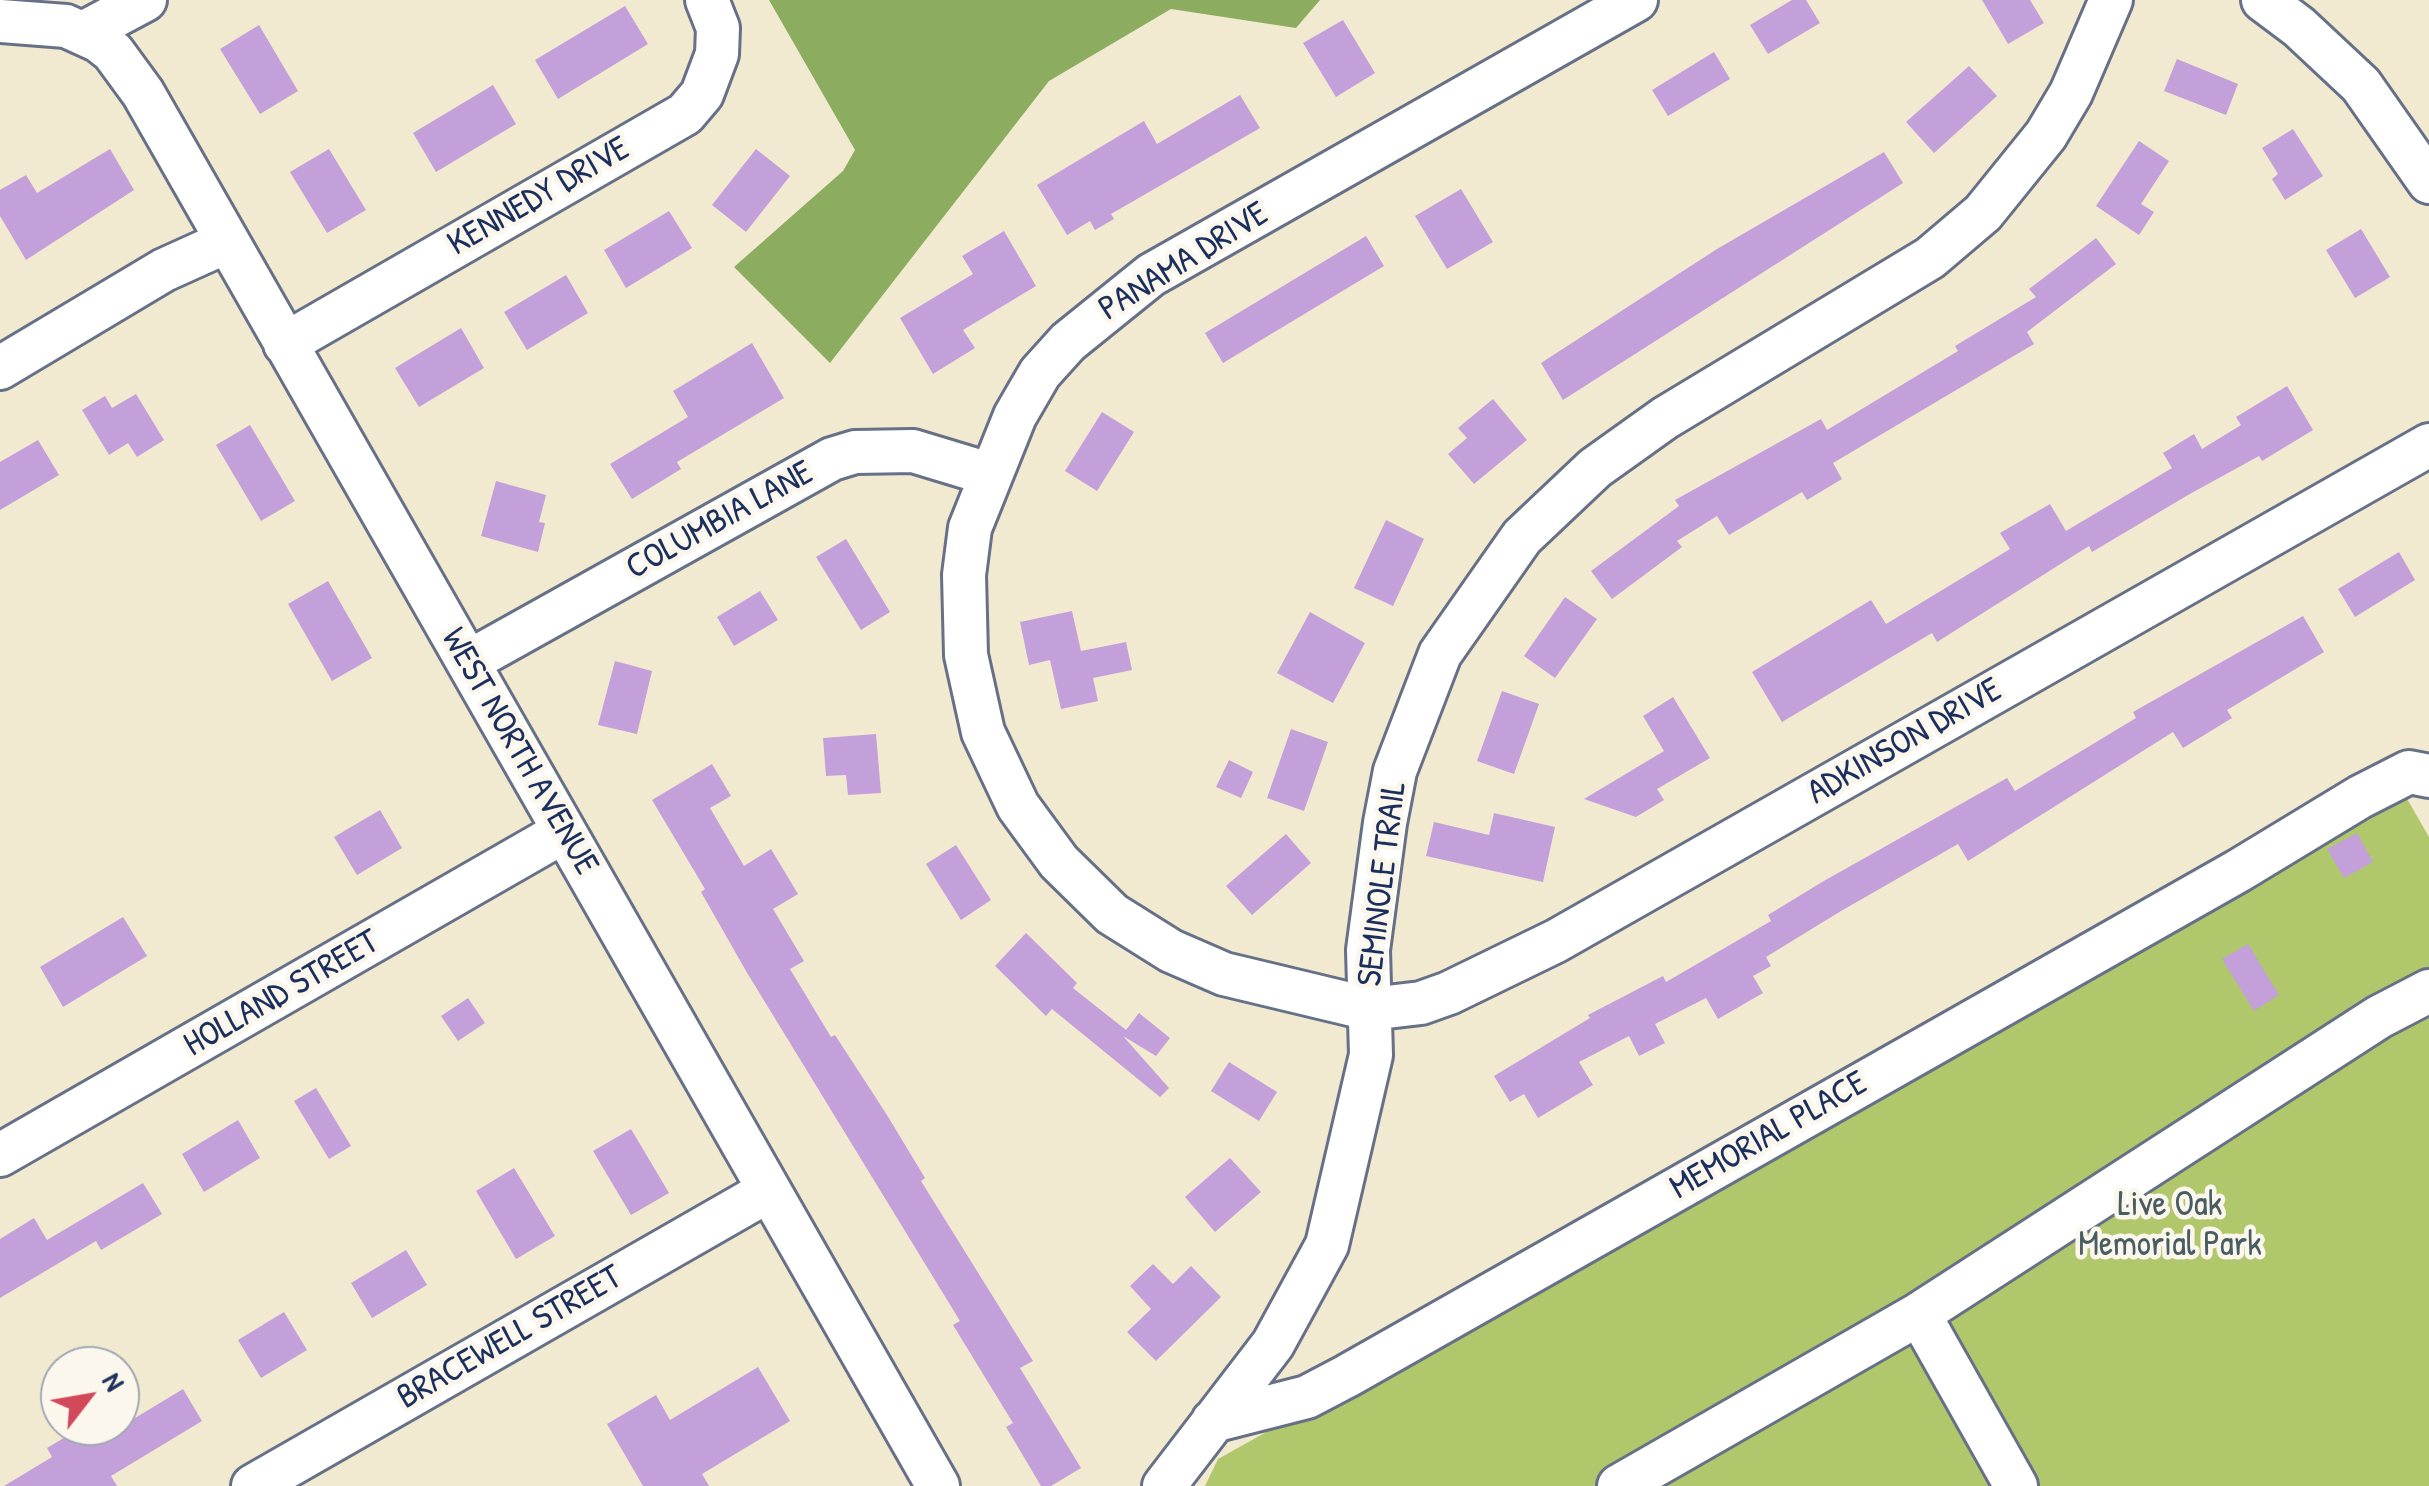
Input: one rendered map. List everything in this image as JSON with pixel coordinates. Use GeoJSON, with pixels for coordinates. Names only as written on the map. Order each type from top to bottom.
{"type":"FeatureCollection","features":[{"type":"Feature","properties":{"kind":"street"},"geometry":{"type":"LineString","coordinates":[[0,21],[66,26],[83,33],[146,0]]}},
{"type":"Feature","properties":{"kind":"street","name":"KENNEDY DRIVE"},"geometry":{"type":"LineString","coordinates":[[285,344],[684,114],[702,94],[717,54],[718,28],[707,0]]}},
{"type":"Feature","properties":{"kind":"street","name":"PANAMA DRIVE"},"geometry":{"type":"LineString","coordinates":[[1370,1010],[1224,974],[1171,951],[1088,894],[1038,836],[999,774],[971,690],[964,576],[970,528],[1014,416],[1040,373],[1118,298],[1636,0]]}},
{"type":"Feature","properties":{"kind":"street","name":"SEMINOLE TRAIL"},"geometry":{"type":"LineString","coordinates":[[1164,1486],[1273,1344],[1327,1245],[1367,1080],[1368,950],[1395,770],[1440,654],[1493,573],[1559,499],[1629,442],[1930,258],[1983,213],[2046,135],[2071,93],[2112,0]]}},
{"type":"Feature","properties":{"kind":"street"},"geometry":{"type":"LineString","coordinates":[[2263,0],[2300,26],[2361,85],[2429,182]]}},
{"type":"Feature","properties":{"kind":"street","name":"WEST NORTH AVENUE"},"geometry":{"type":"LineString","coordinates":[[83,33],[112,52],[143,93],[938,1486]]}},
{"type":"Feature","properties":{"kind":"street"},"geometry":{"type":"LineString","coordinates":[[0,368],[164,270],[226,242]]}},
{"type":"Feature","properties":{"kind":"street","name":"ADKINSON DRIVE"},"geometry":{"type":"LineString","coordinates":[[1370,1010],[1421,1003],[1448,993],[1556,941],[2429,445]]}},
{"type":"Feature","properties":{"kind":"street","name":"COLUMBIA LANE"},"geometry":{"type":"LineString","coordinates":[[468,662],[832,459],[855,452],[913,451],[989,474]]}},
{"type":"Feature","properties":{"kind":"street","name":"MEMORIAL PLACE"},"geometry":{"type":"LineString","coordinates":[[1213,1421],[1306,1397],[1347,1376],[2409,772],[2429,776]]}},
{"type":"Feature","properties":{"kind":"street","name":"HOLLAND STREET"},"geometry":{"type":"LineString","coordinates":[[0,1155],[563,832]]}},
{"type":"Feature","properties":{"kind":"street"},"geometry":{"type":"LineString","coordinates":[[1619,1486],[1919,1314],[2378,1017],[2429,991]]}},
{"type":"Feature","properties":{"kind":"street","name":"BRACEWELL STREET"},"geometry":{"type":"LineString","coordinates":[[252,1486],[768,1191]]}},
{"type":"Feature","properties":{"kind":"street"},"geometry":{"type":"LineString","coordinates":[[1919,1314],[2016,1486]]}},
{"type":"Feature","properties":{"kind":"green space"},"geometry":{"type":"Polygon","coordinates":[[[769,0],[1320,0],[1296,28],[1171,9],[1049,81],[830,363],[734,267],[843,171],[855,150],[769,0]]]}},
{"type":"Feature","properties":{"kind":"green space","name":"Live Oak Memorial Park"},"geometry":{"type":"Polygon","coordinates":[[[2406,797],[2429,837],[2429,1486],[1205,1486],[1218,1459],[2406,797]]]}},
{"type":"Feature","properties":{"kind":"building"},"geometry":{"type":"Polygon","coordinates":[[[1792,0],[1806,0],[1820,23],[1768,54],[1750,25],[1792,0]]]}},
{"type":"Feature","properties":{"kind":"building"},"geometry":{"type":"Polygon","coordinates":[[[1982,0],[2030,0],[2044,23],[2008,44],[1982,0]]]}},
{"type":"Feature","properties":{"kind":"building"},"geometry":{"type":"Polygon","coordinates":[[[625,6],[648,44],[558,99],[535,60],[625,6]]]}},
{"type":"Feature","properties":{"kind":"building"},"geometry":{"type":"Polygon","coordinates":[[[1343,20],[1375,73],[1336,97],[1303,43],[1343,20]]]}},
{"type":"Feature","properties":{"kind":"building"},"geometry":{"type":"Polygon","coordinates":[[[259,25],[298,91],[260,114],[220,49],[259,25]]]}},
{"type":"Feature","properties":{"kind":"building"},"geometry":{"type":"Polygon","coordinates":[[[1714,52],[1730,79],[1668,116],[1652,90],[1714,52]]]}},
{"type":"Feature","properties":{"kind":"building"},"geometry":{"type":"Polygon","coordinates":[[[2177,59],[2238,84],[2226,115],[2164,91],[2177,59]]]}},
{"type":"Feature","properties":{"kind":"building"},"geometry":{"type":"Polygon","coordinates":[[[1969,66],[1997,96],[1934,153],[1906,122],[1969,66]]]}},
{"type":"Feature","properties":{"kind":"building"},"geometry":{"type":"Polygon","coordinates":[[[493,85],[516,124],[436,172],[413,133],[493,85]]]}},
{"type":"Feature","properties":{"kind":"building"},"geometry":{"type":"Polygon","coordinates":[[[1240,95],[1260,128],[1111,214],[1114,219],[1095,230],[1090,221],[1067,235],[1037,185],[1144,121],[1157,144],[1240,95]]]}},
{"type":"Feature","properties":{"kind":"building"},"geometry":{"type":"Polygon","coordinates":[[[2293,129],[2323,176],[2285,200],[2272,179],[2278,174],[2262,148],[2293,129]]]}},
{"type":"Feature","properties":{"kind":"building"},"geometry":{"type":"Polygon","coordinates":[[[2139,141],[2169,161],[2141,204],[2154,212],[2139,235],[2096,206],[2139,141]]]}},
{"type":"Feature","properties":{"kind":"building"},"geometry":{"type":"Polygon","coordinates":[[[110,149],[134,190],[26,260],[0,216],[0,190],[26,175],[37,193],[110,149]]]}},
{"type":"Feature","properties":{"kind":"building"},"geometry":{"type":"Polygon","coordinates":[[[329,149],[366,210],[327,233],[290,172],[329,149]]]}},
{"type":"Feature","properties":{"kind":"building"},"geometry":{"type":"Polygon","coordinates":[[[756,149],[790,176],[746,232],[712,205],[756,149]]]}},
{"type":"Feature","properties":{"kind":"building"},"geometry":{"type":"Polygon","coordinates":[[[1884,152],[1903,183],[1563,400],[1541,363],[1717,249],[1884,152]]]}},
{"type":"Feature","properties":{"kind":"building"},"geometry":{"type":"Polygon","coordinates":[[[1461,189],[1493,242],[1447,269],[1415,216],[1461,189]]]}},
{"type":"Feature","properties":{"kind":"building"},"geometry":{"type":"Polygon","coordinates":[[[669,211],[692,248],[626,288],[604,250],[669,211]]]}},
{"type":"Feature","properties":{"kind":"building"},"geometry":{"type":"Polygon","coordinates":[[[2361,229],[2390,277],[2355,298],[2326,250],[2361,229]]]}},
{"type":"Feature","properties":{"kind":"building"},"geometry":{"type":"Polygon","coordinates":[[[1004,231],[1036,286],[963,330],[975,348],[933,374],[900,318],[973,274],[962,256],[1004,231]]]}},
{"type":"Feature","properties":{"kind":"building"},"geometry":{"type":"Polygon","coordinates":[[[1366,236],[1384,266],[1223,363],[1205,333],[1366,236]]]}},
{"type":"Feature","properties":{"kind":"building"},"geometry":{"type":"Polygon","coordinates":[[[2096,238],[2116,264],[2027,332],[2034,344],[1833,463],[1842,479],[1807,500],[1802,492],[1729,535],[1717,516],[1677,541],[1682,547],[1612,599],[1591,571],[1679,506],[1675,500],[1821,419],[1827,430],[1958,351],[1955,346],[2036,297],[2029,289],[2096,238]]]}},
{"type":"Feature","properties":{"kind":"building"},"geometry":{"type":"Polygon","coordinates":[[[566,275],[588,313],[527,350],[504,312],[566,275]]]}},
{"type":"Feature","properties":{"kind":"building"},"geometry":{"type":"Polygon","coordinates":[[[461,328],[484,368],[419,407],[395,368],[461,328]]]}},
{"type":"Feature","properties":{"kind":"building"},"geometry":{"type":"Polygon","coordinates":[[[752,343],[784,398],[677,462],[681,469],[632,499],[610,464],[688,417],[673,391],[752,343]]]}},
{"type":"Feature","properties":{"kind":"building"},"geometry":{"type":"Polygon","coordinates":[[[2287,386],[2313,430],[2262,461],[2259,456],[2188,495],[2092,552],[2089,546],[1937,642],[1932,633],[1782,722],[1752,672],[1871,600],[1886,624],[2010,549],[2000,533],[2050,504],[2066,531],[2172,468],[2163,453],[2194,434],[2202,449],[2241,425],[2236,417],[2287,386]]]}},
{"type":"Feature","properties":{"kind":"building"},"geometry":{"type":"Polygon","coordinates":[[[136,394],[164,440],[137,457],[128,443],[109,455],[82,410],[105,396],[112,408],[136,394]]]}},
{"type":"Feature","properties":{"kind":"building"},"geometry":{"type":"Polygon","coordinates":[[[1493,399],[1527,440],[1474,484],[1448,454],[1467,438],[1458,428],[1493,399]]]}},
{"type":"Feature","properties":{"kind":"building"},"geometry":{"type":"Polygon","coordinates":[[[1102,412],[1134,432],[1097,491],[1065,471],[1102,412]]]}},
{"type":"Feature","properties":{"kind":"building"},"geometry":{"type":"Polygon","coordinates":[[[250,425],[295,501],[261,521],[216,445],[250,425]]]}},
{"type":"Feature","properties":{"kind":"building"},"geometry":{"type":"Polygon","coordinates":[[[38,440],[59,475],[0,510],[0,462],[38,440]]]}},
{"type":"Feature","properties":{"kind":"building"},"geometry":{"type":"Polygon","coordinates":[[[496,481],[546,495],[539,522],[545,523],[538,552],[481,536],[496,481]]]}},
{"type":"Feature","properties":{"kind":"building"},"geometry":{"type":"Polygon","coordinates":[[[1386,520],[1424,539],[1393,606],[1354,588],[1386,520]]]}},
{"type":"Feature","properties":{"kind":"building"},"geometry":{"type":"Polygon","coordinates":[[[846,539],[890,612],[861,630],[816,557],[846,539]]]}},
{"type":"Feature","properties":{"kind":"building"},"geometry":{"type":"Polygon","coordinates":[[[2399,552],[2415,580],[2355,617],[2338,589],[2399,552]]]}},
{"type":"Feature","properties":{"kind":"building"},"geometry":{"type":"Polygon","coordinates":[[[328,581],[372,658],[332,681],[288,604],[328,581]]]}},
{"type":"Feature","properties":{"kind":"building"},"geometry":{"type":"Polygon","coordinates":[[[760,591],[778,620],[734,646],[717,617],[760,591]]]}},
{"type":"Feature","properties":{"kind":"building"},"geometry":{"type":"Polygon","coordinates":[[[1565,597],[1597,619],[1555,678],[1524,656],[1565,597]]]}},
{"type":"Feature","properties":{"kind":"building"},"geometry":{"type":"Polygon","coordinates":[[[1072,611],[1081,651],[1126,642],[1132,670],[1093,678],[1098,701],[1061,709],[1050,660],[1029,665],[1020,622],[1072,611]]]}},
{"type":"Feature","properties":{"kind":"building"},"geometry":{"type":"Polygon","coordinates":[[[1310,612],[1365,643],[1333,703],[1277,673],[1310,612]]]}},
{"type":"Feature","properties":{"kind":"building"},"geometry":{"type":"Polygon","coordinates":[[[2303,616],[2324,652],[2227,710],[2232,718],[2183,748],[2173,732],[1968,861],[1958,844],[1841,911],[1766,957],[1771,966],[1753,976],[1763,993],[1718,1019],[1706,998],[1655,1024],[1665,1043],[1639,1056],[1629,1036],[1579,1062],[1593,1085],[1538,1118],[1524,1094],[1510,1102],[1494,1076],[1590,1018],[1588,1015],[1663,976],[1666,982],[1771,921],[1768,915],[1822,882],[2007,778],[2015,791],[2136,718],[2133,712],[2303,616]]]}},
{"type":"Feature","properties":{"kind":"building"},"geometry":{"type":"Polygon","coordinates":[[[615,661],[652,671],[637,734],[598,725],[615,661]]]}},
{"type":"Feature","properties":{"kind":"building"},"geometry":{"type":"Polygon","coordinates":[[[1502,691],[1539,704],[1514,774],[1477,761],[1502,691]]]}},
{"type":"Feature","properties":{"kind":"building"},"geometry":{"type":"Polygon","coordinates":[[[1673,697],[1710,758],[1657,789],[1664,800],[1636,817],[1584,799],[1664,751],[1643,716],[1673,697]]]}},
{"type":"Feature","properties":{"kind":"building"},"geometry":{"type":"Polygon","coordinates":[[[1291,729],[1328,742],[1304,811],[1267,798],[1291,729]]]}},
{"type":"Feature","properties":{"kind":"building"},"geometry":{"type":"Polygon","coordinates":[[[876,734],[881,793],[848,795],[846,775],[826,776],[823,738],[876,734]]]}},
{"type":"Feature","properties":{"kind":"building"},"geometry":{"type":"Polygon","coordinates":[[[1229,760],[1253,772],[1241,798],[1216,787],[1229,760]]]}},
{"type":"Feature","properties":{"kind":"building"},"geometry":{"type":"Polygon","coordinates":[[[712,764],[731,796],[710,808],[744,866],[771,849],[798,894],[773,909],[804,961],[790,969],[831,1037],[835,1035],[887,1115],[925,1178],[921,1181],[1033,1361],[1020,1368],[1081,1468],[1051,1486],[1041,1486],[1006,1427],[1013,1423],[953,1325],[960,1321],[746,971],[701,892],[705,889],[652,800],[712,764]]]}},
{"type":"Feature","properties":{"kind":"building"},"geometry":{"type":"Polygon","coordinates":[[[380,810],[402,848],[357,875],[334,837],[380,810]]]}},
{"type":"Feature","properties":{"kind":"building"},"geometry":{"type":"Polygon","coordinates":[[[1494,813],[1555,827],[1543,882],[1426,856],[1434,822],[1489,835],[1494,813]]]}},
{"type":"Feature","properties":{"kind":"building"},"geometry":{"type":"Polygon","coordinates":[[[2357,833],[2373,862],[2344,878],[2327,849],[2357,833]]]}},
{"type":"Feature","properties":{"kind":"building"},"geometry":{"type":"Polygon","coordinates":[[[1286,834],[1311,863],[1252,915],[1226,886],[1286,834]]]}},
{"type":"Feature","properties":{"kind":"building"},"geometry":{"type":"Polygon","coordinates":[[[956,845],[991,900],[961,920],[926,864],[956,845]]]}},
{"type":"Feature","properties":{"kind":"building"},"geometry":{"type":"Polygon","coordinates":[[[123,917],[147,956],[63,1007],[40,967],[123,917]]]}},
{"type":"Feature","properties":{"kind":"building"},"geometry":{"type":"Polygon","coordinates":[[[1026,933],[1077,983],[1073,988],[1126,1030],[1139,1013],[1170,1038],[1156,1056],[1123,1036],[1169,1088],[1160,1097],[1052,1009],[1046,1016],[995,966],[1026,933]]]}},
{"type":"Feature","properties":{"kind":"building"},"geometry":{"type":"Polygon","coordinates":[[[2248,944],[2279,995],[2254,1011],[2222,959],[2248,944]]]}},
{"type":"Feature","properties":{"kind":"building"},"geometry":{"type":"Polygon","coordinates":[[[468,998],[485,1023],[458,1041],[441,1016],[468,998]]]}},
{"type":"Feature","properties":{"kind":"building"},"geometry":{"type":"Polygon","coordinates":[[[1229,1062],[1277,1092],[1259,1121],[1211,1091],[1229,1062]]]}},
{"type":"Feature","properties":{"kind":"building"},"geometry":{"type":"Polygon","coordinates":[[[316,1088],[351,1146],[329,1159],[294,1101],[316,1088]]]}},
{"type":"Feature","properties":{"kind":"building"},"geometry":{"type":"Polygon","coordinates":[[[238,1120],[260,1158],[204,1192],[182,1154],[238,1120]]]}},
{"type":"Feature","properties":{"kind":"building"},"geometry":{"type":"Polygon","coordinates":[[[631,1129],[669,1193],[631,1215],[593,1151],[631,1129]]]}},
{"type":"Feature","properties":{"kind":"building"},"geometry":{"type":"Polygon","coordinates":[[[1230,1158],[1261,1192],[1215,1232],[1185,1197],[1230,1158]]]}},
{"type":"Feature","properties":{"kind":"building"},"geometry":{"type":"Polygon","coordinates":[[[514,1168],[555,1236],[516,1259],[476,1191],[514,1168]]]}},
{"type":"Feature","properties":{"kind":"building"},"geometry":{"type":"Polygon","coordinates":[[[143,1183],[162,1214],[101,1250],[96,1241],[0,1298],[0,1239],[34,1218],[47,1240],[143,1183]]]}},
{"type":"Feature","properties":{"kind":"building"},"geometry":{"type":"Polygon","coordinates":[[[406,1250],[427,1285],[372,1318],[351,1283],[406,1250]]]}},
{"type":"Feature","properties":{"kind":"building"},"geometry":{"type":"Polygon","coordinates":[[[1153,1264],[1173,1284],[1191,1266],[1221,1297],[1156,1361],[1127,1332],[1151,1309],[1130,1286],[1153,1264]]]}},
{"type":"Feature","properties":{"kind":"building"},"geometry":{"type":"Polygon","coordinates":[[[284,1312],[307,1350],[261,1378],[238,1340],[284,1312]]]}},
{"type":"Feature","properties":{"kind":"building"},"geometry":{"type":"Polygon","coordinates":[[[758,1367],[790,1421],[702,1474],[709,1486],[643,1486],[607,1424],[656,1395],[670,1420],[758,1367]]]}},
{"type":"Feature","properties":{"kind":"building"},"geometry":{"type":"Polygon","coordinates":[[[183,1389],[202,1421],[111,1476],[117,1486],[4,1486],[52,1457],[47,1448],[50,1446],[140,1446],[140,1415],[183,1389]]]}}]}
